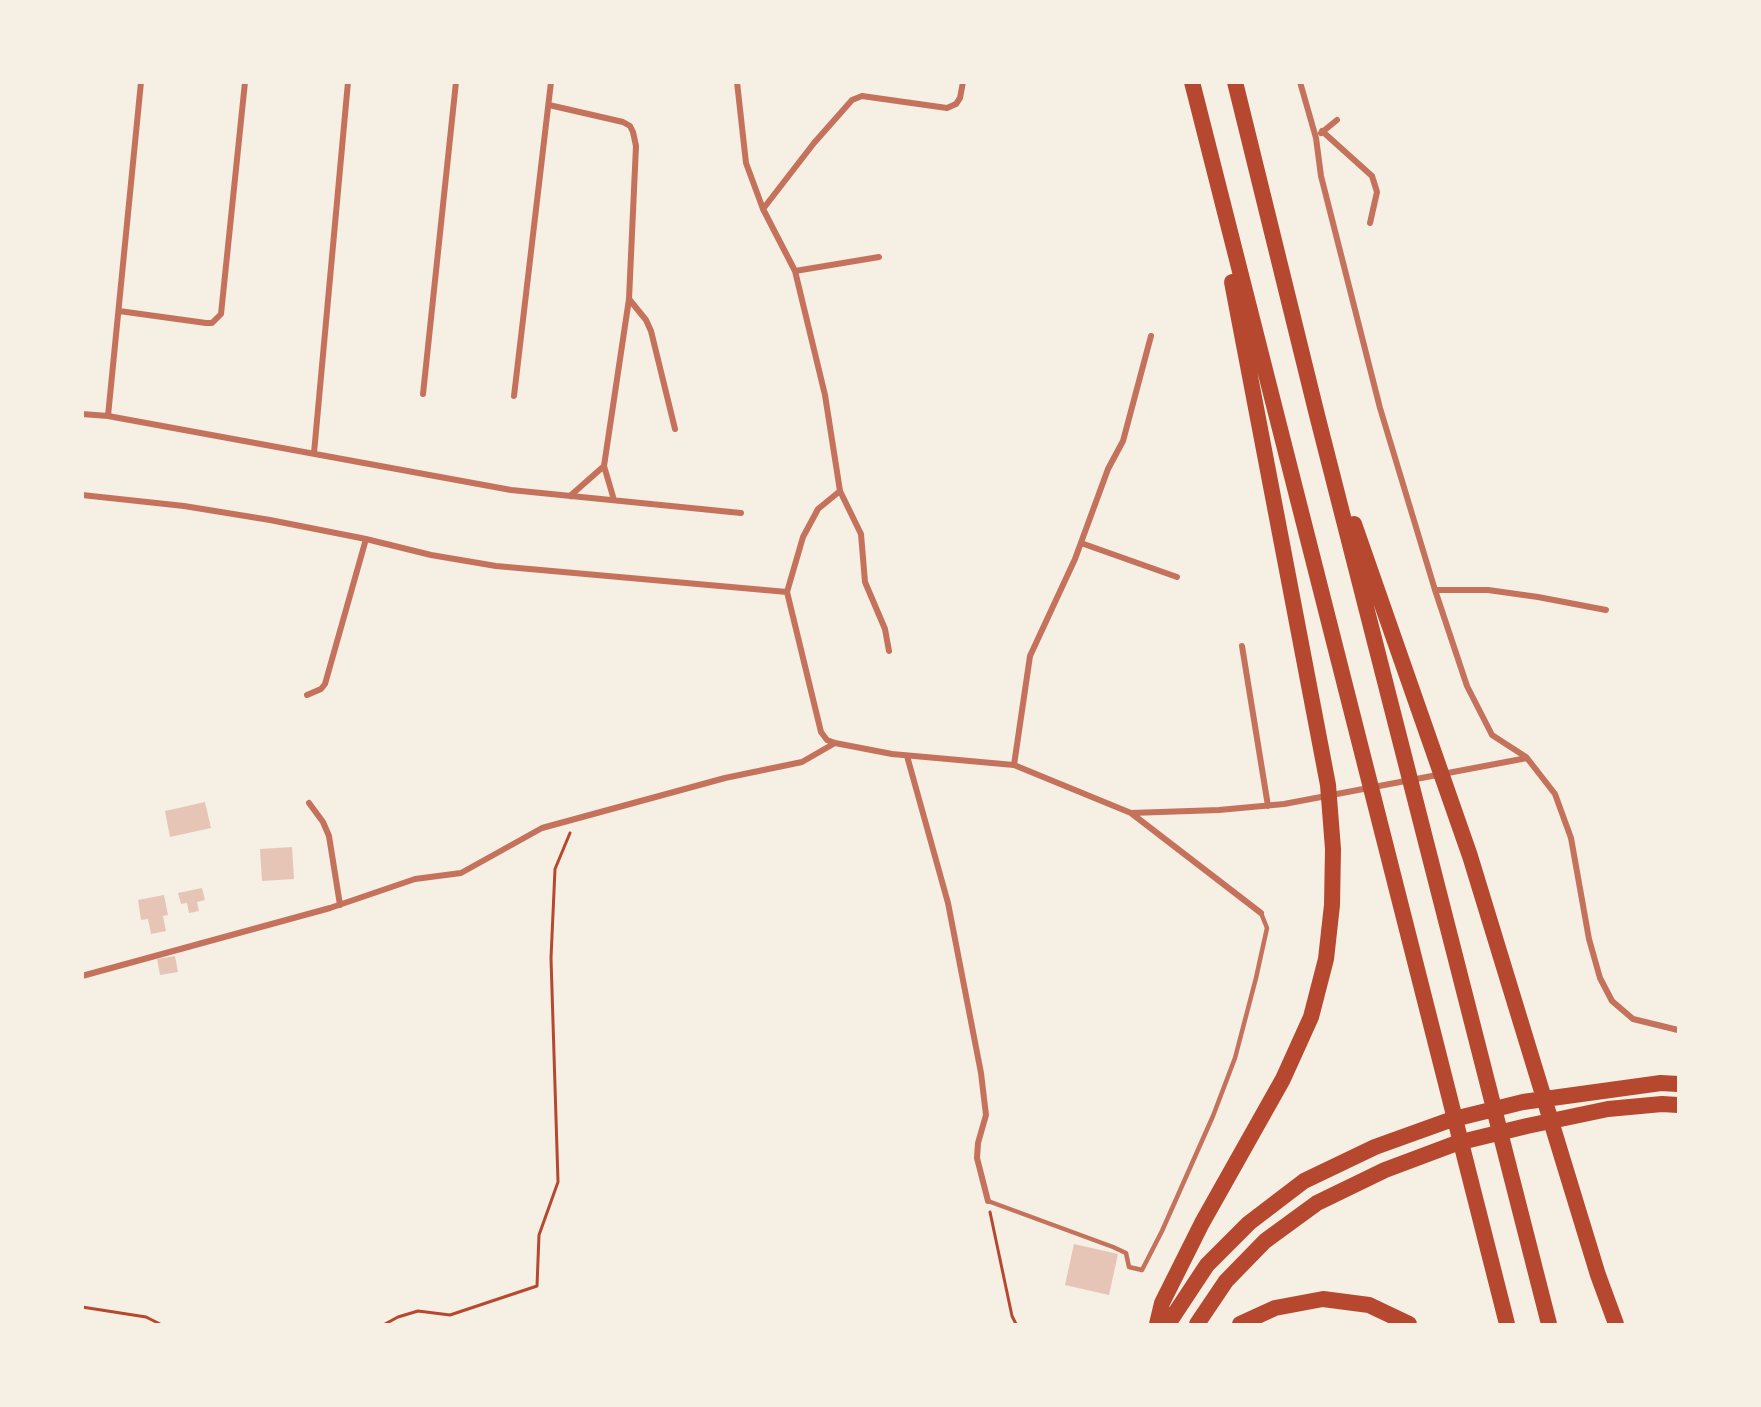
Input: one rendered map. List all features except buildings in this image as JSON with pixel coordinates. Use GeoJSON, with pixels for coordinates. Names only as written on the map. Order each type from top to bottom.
{"type":"FeatureCollection","features":[{"type":"Feature","properties":{"kind":"highway"},"geometry":{"type":"LineString","coordinates":[[1192,82],[1507,1324]]}},
{"type":"Feature","properties":{"kind":"highway"},"geometry":{"type":"LineString","coordinates":[[1235,82],[1317,415],[1549,1324]]}},
{"type":"Feature","properties":{"kind":"highway"},"geometry":{"type":"LineString","coordinates":[[1157,1324],[1162,1303],[1192,1243],[1283,1079],[1311,1017],[1326,959],[1332,905],[1333,849],[1328,785],[1199,112]]}},
{"type":"Feature","properties":{"kind":"highway"},"geometry":{"type":"LineString","coordinates":[[1317,415],[1470,856],[1595,1263],[1616,1324]]}},
{"type":"Feature","properties":{"kind":"highway"},"geometry":{"type":"LineString","coordinates":[[1168,1324],[1207,1265],[1249,1222],[1304,1181],[1376,1147],[1450,1120],[1522,1102],[1661,1083],[1678,1084]]}},
{"type":"Feature","properties":{"kind":"highway"},"geometry":{"type":"LineString","coordinates":[[1197,1324],[1226,1281],[1265,1241],[1317,1203],[1385,1170],[1457,1143],[1608,1109],[1662,1104],[1678,1105]]}},
{"type":"Feature","properties":{"kind":"highway"},"geometry":{"type":"LineString","coordinates":[[1240,1324],[1275,1308],[1323,1299],[1369,1305],[1409,1324]]}},
{"type":"Feature","properties":{"kind":"street"},"geometry":{"type":"LineString","coordinates":[[108,416],[141,82]]}},
{"type":"Feature","properties":{"kind":"street"},"geometry":{"type":"LineString","coordinates":[[118,311],[206,324],[212,323],[221,314],[245,82]]}},
{"type":"Feature","properties":{"kind":"street"},"geometry":{"type":"LineString","coordinates":[[314,453],[348,82]]}},
{"type":"Feature","properties":{"kind":"street"},"geometry":{"type":"LineString","coordinates":[[423,394],[456,82]]}},
{"type":"Feature","properties":{"kind":"street"},"geometry":{"type":"LineString","coordinates":[[514,396],[551,82]]}},
{"type":"Feature","properties":{"kind":"street"},"geometry":{"type":"LineString","coordinates":[[737,82],[746,163],[763,209],[795,271],[825,395],[840,491],[861,534],[865,582],[885,629],[889,651]]}},
{"type":"Feature","properties":{"kind":"street"},"geometry":{"type":"LineString","coordinates":[[763,209],[814,143],[852,100],[862,96],[947,108],[956,104],[960,98],[963,82]]}},
{"type":"Feature","properties":{"kind":"street"},"geometry":{"type":"LineString","coordinates":[[1300,82],[1316,138],[1321,176],[1380,408],[1435,590],[1467,686],[1492,735],[1527,758],[1555,794],[1570,838],[1589,939],[1600,978],[1612,1001],[1633,1018],[1678,1030]]}},
{"type":"Feature","properties":{"kind":"street"},"geometry":{"type":"LineString","coordinates":[[549,105],[623,122],[630,126],[636,146],[629,299],[604,466],[614,500]]}},
{"type":"Feature","properties":{"kind":"street"},"geometry":{"type":"LineString","coordinates":[[1316,138],[1337,120]]}},
{"type":"Feature","properties":{"kind":"street"},"geometry":{"type":"LineString","coordinates":[[1322,131],[1372,176],[1377,192],[1370,224]]}},
{"type":"Feature","properties":{"kind":"street"},"geometry":{"type":"LineString","coordinates":[[795,271],[879,256]]}},
{"type":"Feature","properties":{"kind":"street"},"geometry":{"type":"LineString","coordinates":[[629,299],[646,320],[651,331],[675,429]]}},
{"type":"Feature","properties":{"kind":"street"},"geometry":{"type":"LineString","coordinates":[[1014,765],[1030,656],[1081,543],[1108,469],[1123,441],[1151,336]]}},
{"type":"Feature","properties":{"kind":"street"},"geometry":{"type":"LineString","coordinates":[[82,414],[108,416],[511,490],[741,513]]}},
{"type":"Feature","properties":{"kind":"street"},"geometry":{"type":"LineString","coordinates":[[570,496],[604,466]]}},
{"type":"Feature","properties":{"kind":"street"},"geometry":{"type":"LineString","coordinates":[[840,491],[818,508],[803,537],[787,592],[821,732],[827,740],[907,756],[1014,765],[1131,813],[1261,913]]}},
{"type":"Feature","properties":{"kind":"street"},"geometry":{"type":"LineString","coordinates":[[82,495],[194,508],[270,520],[366,539],[431,555],[496,566],[787,592]]}},
{"type":"Feature","properties":{"kind":"street"},"geometry":{"type":"LineString","coordinates":[[307,695],[321,689],[325,684],[366,539]]}},
{"type":"Feature","properties":{"kind":"street"},"geometry":{"type":"LineString","coordinates":[[1081,543],[1177,577]]}},
{"type":"Feature","properties":{"kind":"street"},"geometry":{"type":"LineString","coordinates":[[1435,590],[1488,590],[1606,610]]}},
{"type":"Feature","properties":{"kind":"street"},"geometry":{"type":"LineString","coordinates":[[1242,646],[1268,806]]}},
{"type":"Feature","properties":{"kind":"street"},"geometry":{"type":"LineString","coordinates":[[82,976],[340,905],[415,879],[461,873],[542,828],[725,778],[802,762],[835,743]]}},
{"type":"Feature","properties":{"kind":"street"},"geometry":{"type":"LineString","coordinates":[[907,756],[948,903],[981,1073],[986,1115],[978,1143],[977,1158],[988,1201]]}},
{"type":"Feature","properties":{"kind":"street"},"geometry":{"type":"LineString","coordinates":[[1131,813],[1219,810],[1284,804],[1527,758]]}},
{"type":"Feature","properties":{"kind":"street"},"geometry":{"type":"LineString","coordinates":[[309,803],[323,822],[329,836],[340,905]]}},
{"type":"Feature","properties":{"kind":"lane"},"geometry":{"type":"LineString","coordinates":[[988,1201],[1113,1247],[1126,1253],[1129,1267],[1142,1270],[1162,1231],[1213,1116],[1235,1058],[1267,928],[1261,913]]}},
{"type":"Feature","properties":{"kind":"path"},"geometry":{"type":"LineString","coordinates":[[385,1324],[418,1311],[450,1315],[537,1286],[539,1235],[558,1182],[551,958],[555,869],[576,819]]}},
{"type":"Feature","properties":{"kind":"path"},"geometry":{"type":"LineString","coordinates":[[988,1201],[1012,1316],[1016,1324]]}},
{"type":"Feature","properties":{"kind":"path"},"geometry":{"type":"LineString","coordinates":[[82,1307],[146,1317],[160,1324]]}}]}
